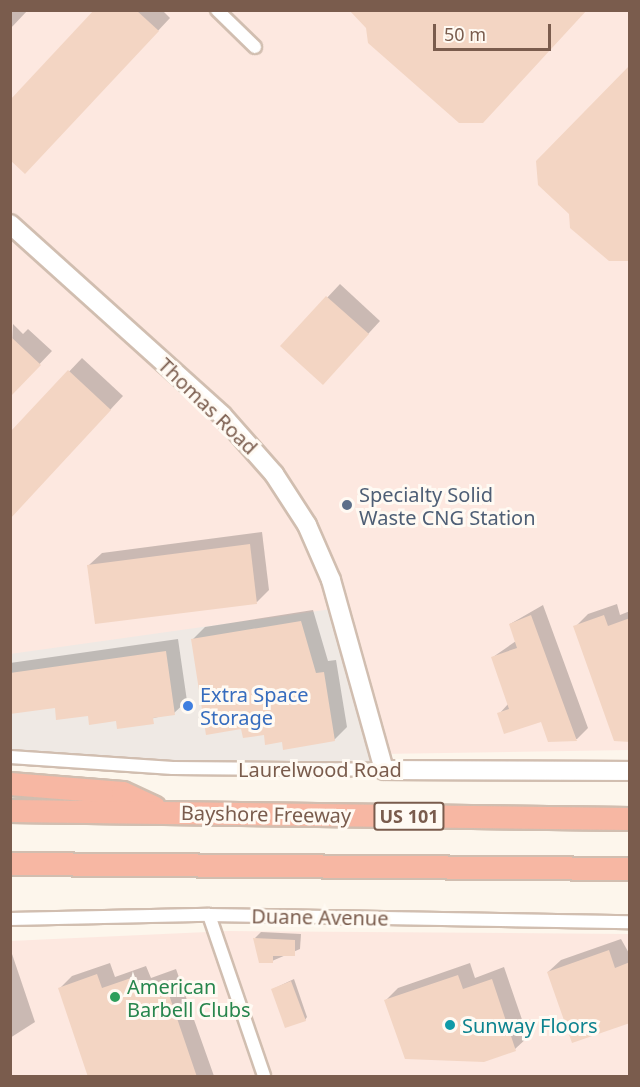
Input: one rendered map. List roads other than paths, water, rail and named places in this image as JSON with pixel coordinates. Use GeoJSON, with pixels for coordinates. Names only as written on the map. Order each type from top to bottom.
{"type":"FeatureCollection","features":[{"type":"Feature","properties":{"kind":"highway"},"geometry":{"type":"LineString","coordinates":[[10,784],[123,793],[163,812]]}},
{"type":"Feature","properties":{"kind":"highway","name":"Bayshore Freeway"},"geometry":{"type":"LineString","coordinates":[[10,811],[630,819]]}},
{"type":"Feature","properties":{"kind":"highway"},"geometry":{"type":"LineString","coordinates":[[15,867],[630,869]]}},
{"type":"Feature","properties":{"kind":"street"},"geometry":{"type":"LineString","coordinates":[[217,10],[255,47]]}},
{"type":"Feature","properties":{"kind":"street","name":"Thomas Road"},"geometry":{"type":"LineString","coordinates":[[10,224],[222,415],[274,474],[307,525],[331,580],[384,770]]}},
{"type":"Feature","properties":{"kind":"street","name":"Laurelwood Road"},"geometry":{"type":"LineString","coordinates":[[10,757],[173,768],[630,771]]}},
{"type":"Feature","properties":{"kind":"street"},"geometry":{"type":"LineString","coordinates":[[209,915],[264,1077]]}},
{"type":"Feature","properties":{"kind":"street","name":"Duane Avenue"},"geometry":{"type":"LineString","coordinates":[[10,919],[209,915],[630,922]]}},
{"type":"Feature","properties":{"kind":"place","name":"Specialty Solid Waste CNG Station"},"geometry":{"type":"Point","coordinates":[347,505]}},
{"type":"Feature","properties":{"kind":"place","name":"Extra Space Storage"},"geometry":{"type":"Point","coordinates":[188,706]}},
{"type":"Feature","properties":{"kind":"place","name":"American Barbell Clubs"},"geometry":{"type":"Point","coordinates":[115,997]}},
{"type":"Feature","properties":{"kind":"place","name":"Sunway Floors"},"geometry":{"type":"Point","coordinates":[450,1025]}}]}
